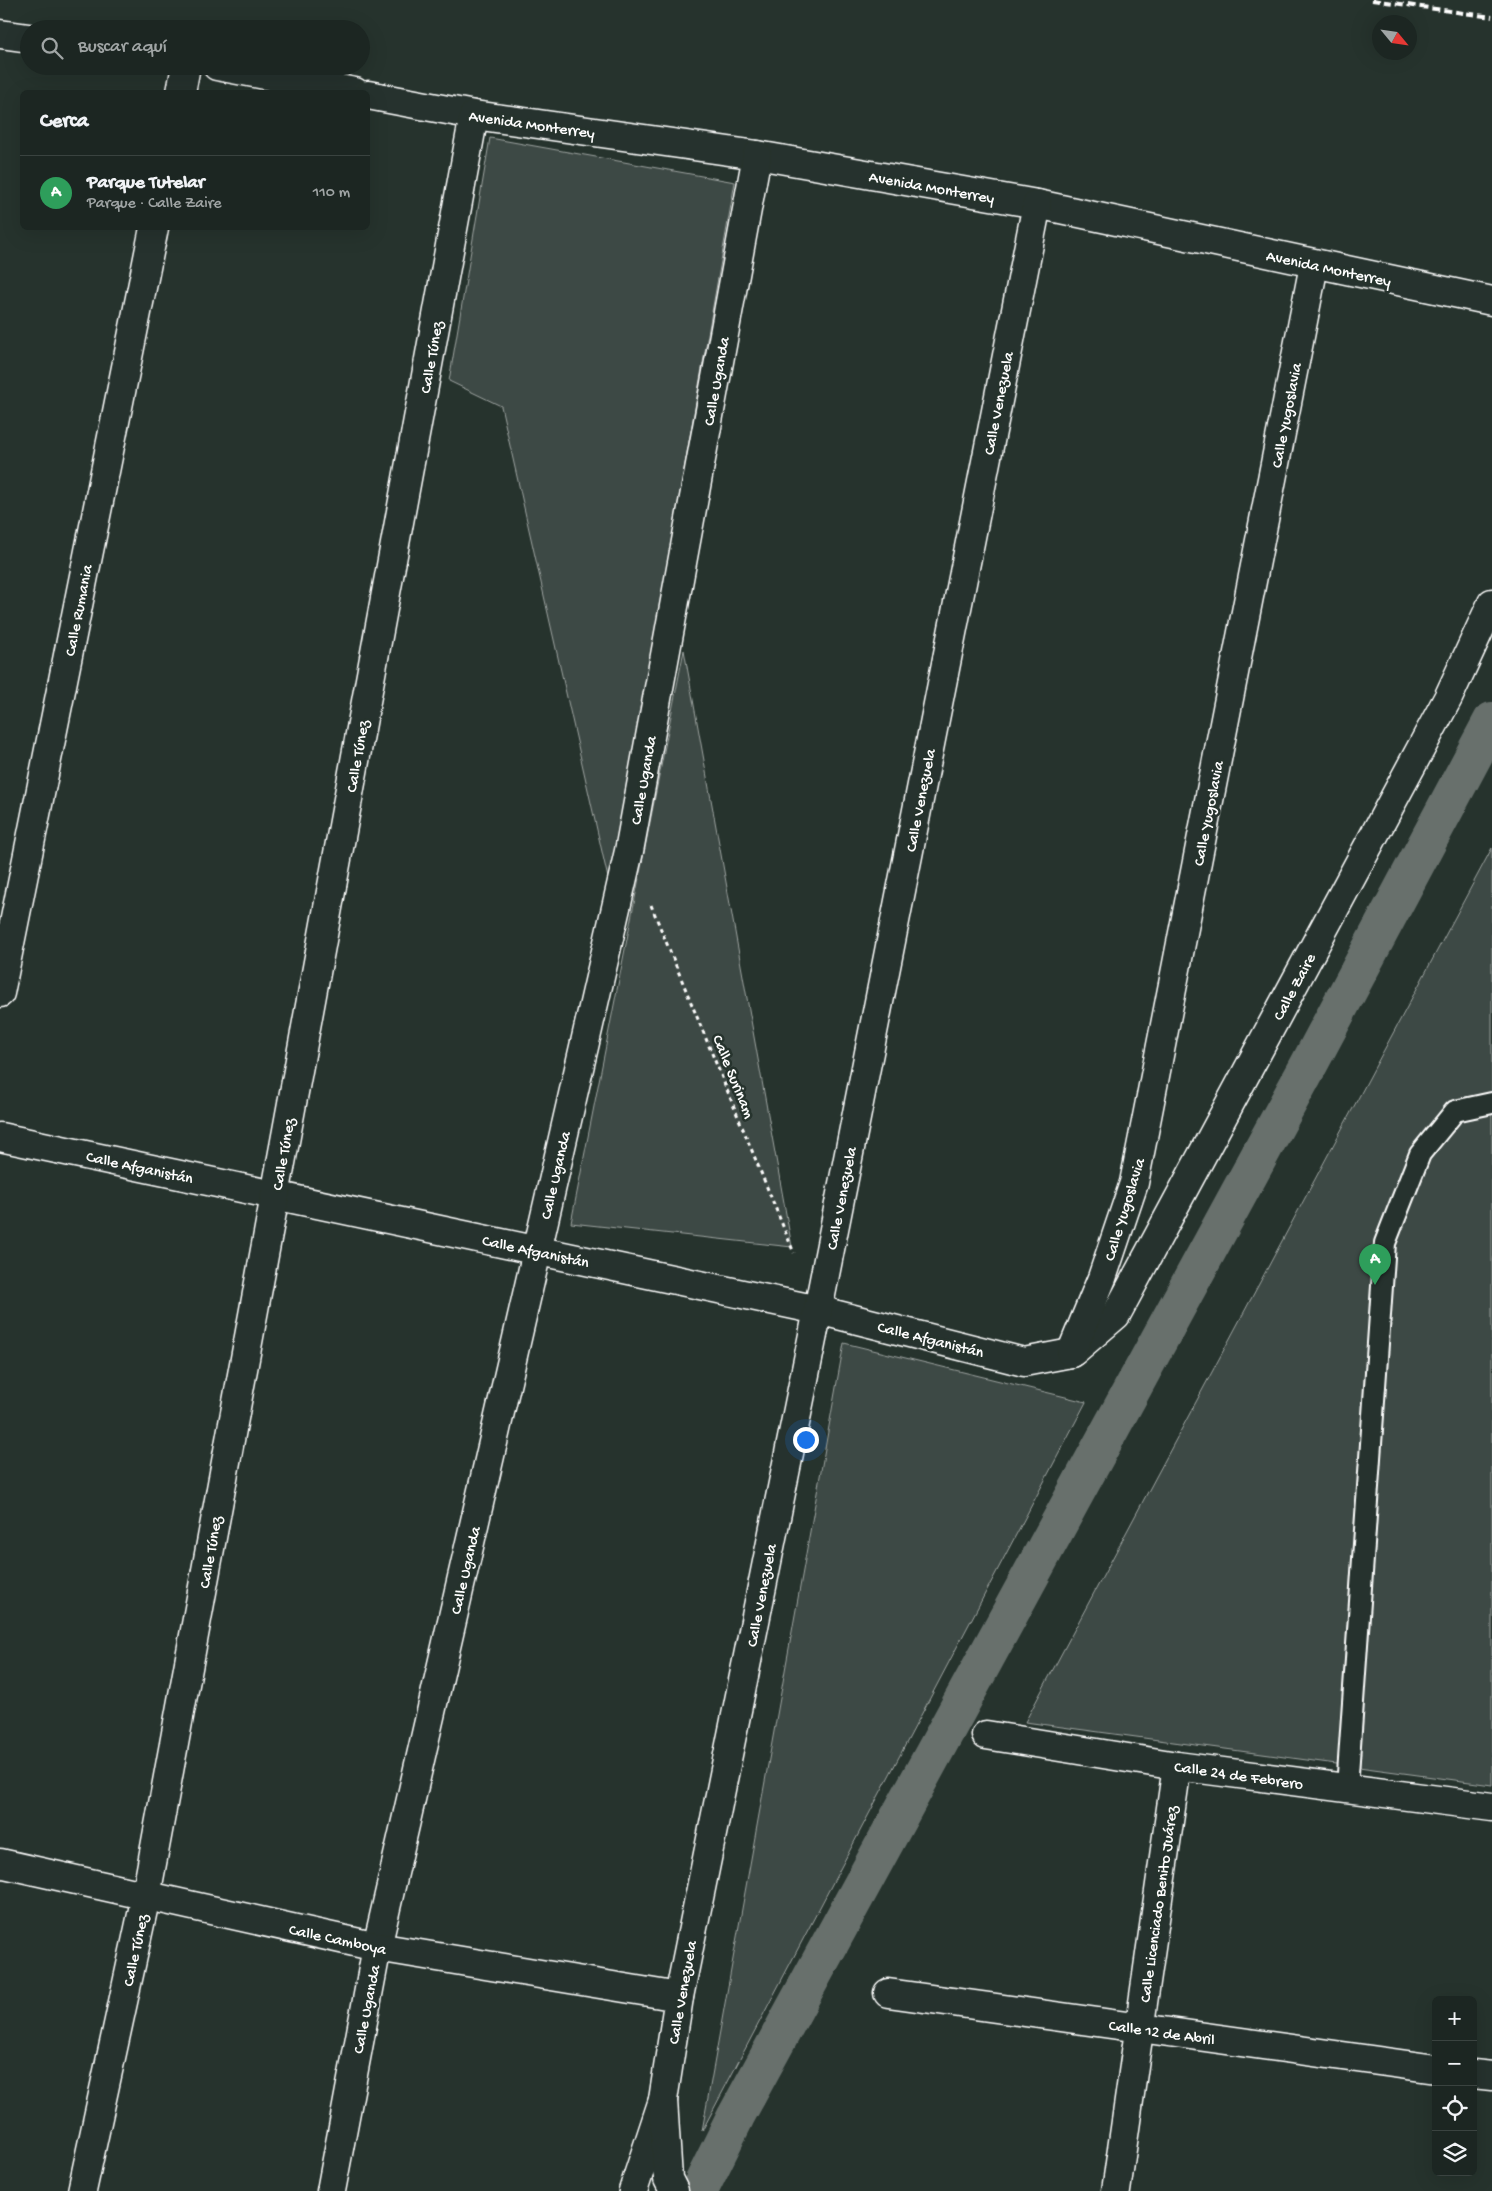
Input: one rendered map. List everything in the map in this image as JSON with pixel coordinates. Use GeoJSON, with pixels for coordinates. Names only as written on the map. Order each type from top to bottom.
{"type":"FeatureCollection","features":[{"type":"Feature","properties":{"kind":"street"},"geometry":{"type":"LineString","coordinates":[[0,34],[20,37]]}},
{"type":"Feature","properties":{"kind":"street"},"geometry":{"type":"LineString","coordinates":[[181,90],[184,75]]}},
{"type":"Feature","properties":{"kind":"street"},"geometry":{"type":"LineString","coordinates":[[265,75],[344,90]]}},
{"type":"Feature","properties":{"kind":"street","name":"Avenida Monterrey"},"geometry":{"type":"LineString","coordinates":[[370,95],[474,115],[756,155],[1037,204],[1492,301]]}},
{"type":"Feature","properties":{"kind":"street","name":"Calle Túnez"},"geometry":{"type":"LineString","coordinates":[[82,2191],[146,1896],[474,115]]}},
{"type":"Feature","properties":{"kind":"street","name":"Calle Uganda"},"geometry":{"type":"LineString","coordinates":[[331,2191],[377,1947],[629,851],[756,155]]}},
{"type":"Feature","properties":{"kind":"street","name":"Calle Venezuela"},"geometry":{"type":"LineString","coordinates":[[671,2185],[663,2100],[679,1997],[818,1310],[1037,204]]}},
{"type":"Feature","properties":{"kind":"street","name":"Calle Rumania"},"geometry":{"type":"LineString","coordinates":[[0,993],[154,230]]}},
{"type":"Feature","properties":{"kind":"street","name":"Calle Yugoslavia"},"geometry":{"type":"LineString","coordinates":[[1071,1353],[1102,1278],[1134,1183],[1314,264]]}},
{"type":"Feature","properties":{"kind":"street","name":"Calle Zaire"},"geometry":{"type":"LineString","coordinates":[[1071,1353],[1116,1315],[1448,698],[1492,603]]}},
{"type":"Feature","properties":{"kind":"street","name":"Calle Afganistán"},"geometry":{"type":"LineString","coordinates":[[0,1137],[818,1310],[1024,1362],[1071,1353]]}},
{"type":"Feature","properties":{"kind":"street","name":"Calle 24 de Febrero"},"geometry":{"type":"LineString","coordinates":[[986,1735],[1177,1766],[1492,1806]]}},
{"type":"Feature","properties":{"kind":"street","name":"Calle Licenciado Benito Juárez"},"geometry":{"type":"LineString","coordinates":[[1116,2191],[1177,1766]]}},
{"type":"Feature","properties":{"kind":"street","name":"Calle Camboya"},"geometry":{"type":"LineString","coordinates":[[0,1863],[377,1947],[679,1997]]}},
{"type":"Feature","properties":{"kind":"street","name":"Calle 12 de Abril"},"geometry":{"type":"LineString","coordinates":[[888,1993],[1432,2068]]}},
{"type":"Feature","properties":{"kind":"street"},"geometry":{"type":"LineString","coordinates":[[1477,2074],[1492,2076]]}},
{"type":"Feature","properties":{"kind":"street"},"geometry":{"type":"LineString","coordinates":[[633,2191],[663,2100]]}},
{"type":"Feature","properties":{"kind":"lane"},"geometry":{"type":"LineString","coordinates":[[1347,1788],[1385,1243],[1420,1154],[1455,1111],[1492,1103]]}},
{"type":"Feature","properties":{"kind":"path","name":"Calle Surinam"},"geometry":{"type":"LineString","coordinates":[[648,897],[796,1256]]}},
{"type":"Feature","properties":{"kind":"shaded area"},"geometry":{"type":"Polygon","coordinates":[[[490,138],[735,182],[610,887],[501,406],[449,381],[490,138]]]}},
{"type":"Feature","properties":{"kind":"shaded area"},"geometry":{"type":"Polygon","coordinates":[[[684,650],[792,1247],[571,1223],[684,650]]]}},
{"type":"Feature","properties":{"kind":"shaded area"},"geometry":{"type":"Polygon","coordinates":[[[1492,848],[1492,1785],[1025,1722],[1492,848]]]}},
{"type":"Feature","properties":{"kind":"shaded area"},"geometry":{"type":"Polygon","coordinates":[[[844,1343],[1086,1402],[702,2131],[844,1343]]]}},
{"type":"Feature","properties":{"kind":"waterway"},"geometry":{"type":"LineString","coordinates":[[699,2191],[736,2116],[1305,1072],[1492,721]]}},
{"type":"Feature","properties":{"kind":"railway"},"geometry":{"type":"LineString","coordinates":[[1372,0],[1492,17]]}},
{"type":"Feature","properties":{"kind":"place","name":"Parque Tutelar"},"geometry":{"type":"Point","coordinates":[1375,1285]}}]}
